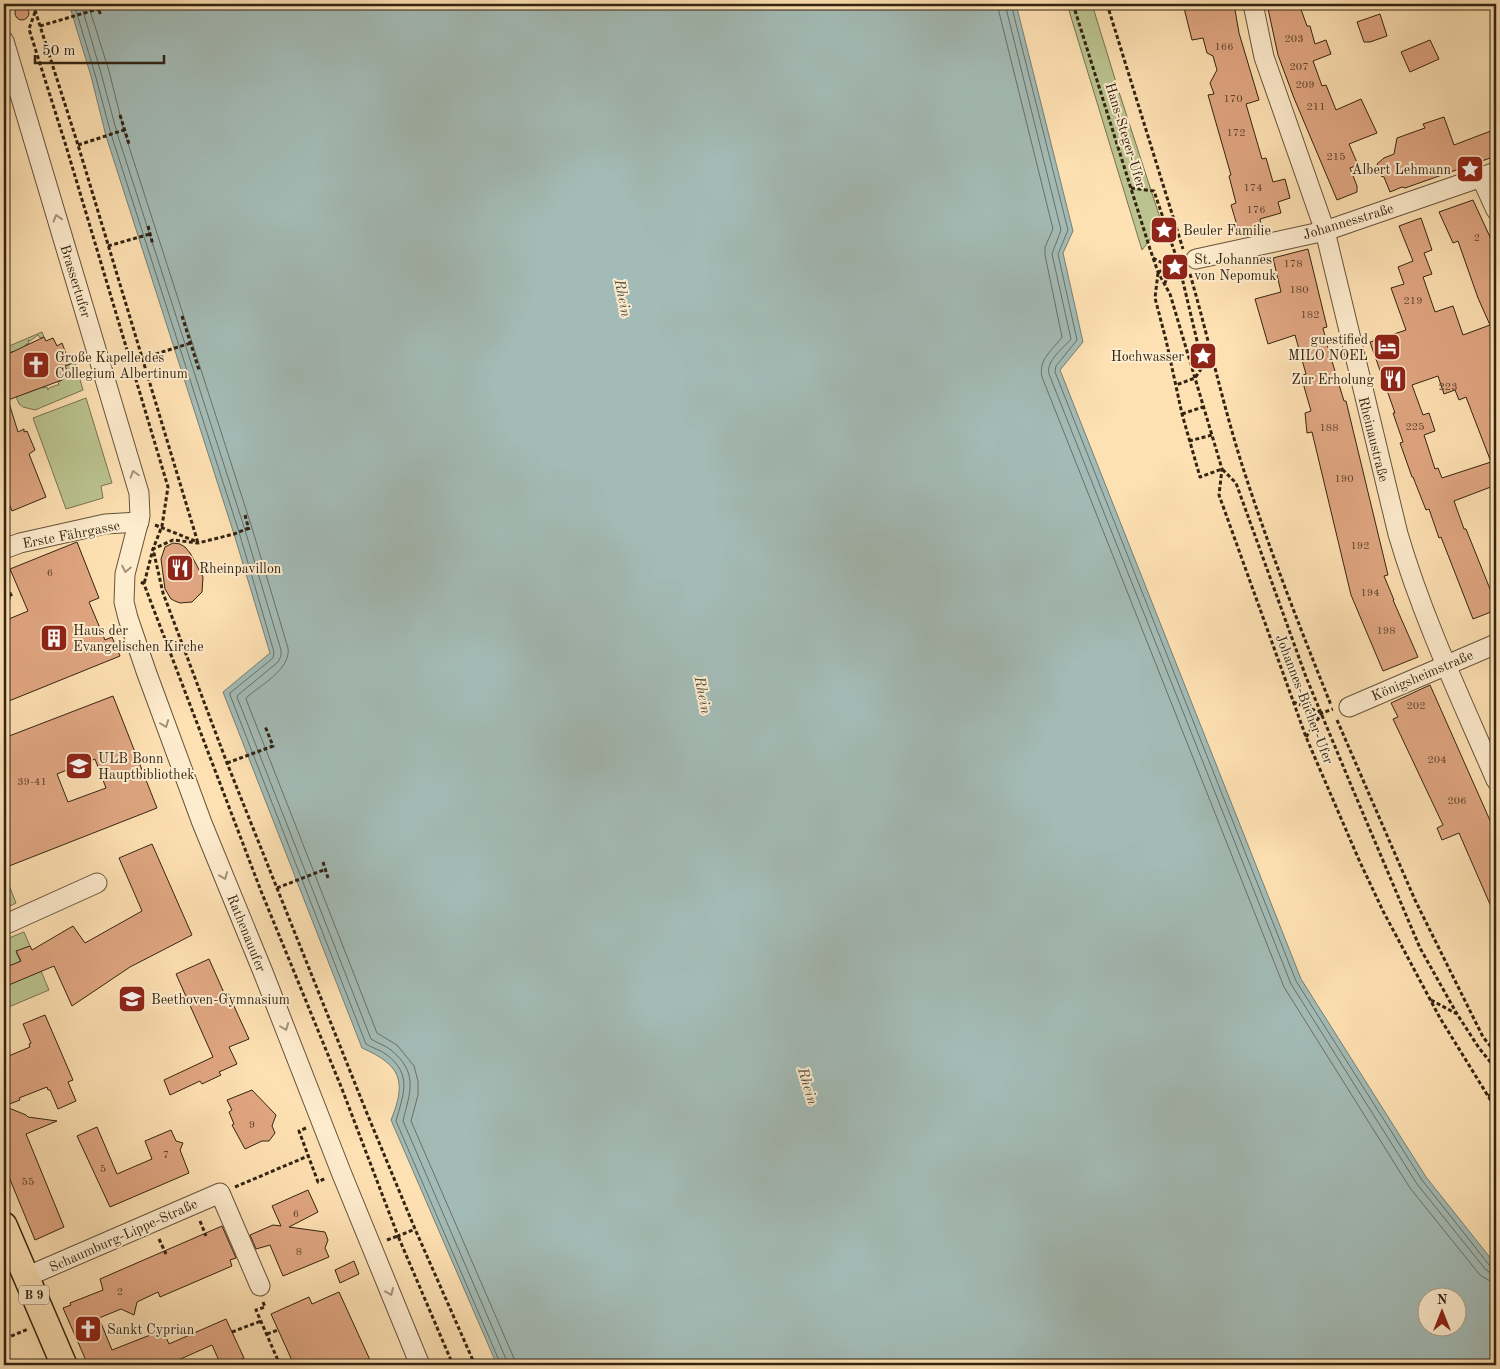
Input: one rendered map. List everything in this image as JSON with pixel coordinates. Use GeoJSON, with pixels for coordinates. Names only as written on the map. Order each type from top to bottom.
{"type":"FeatureCollection","features":[{"type":"Feature","properties":{"kind":"main road","name":"B 9"},"geometry":{"type":"LineString","coordinates":[[4,1225],[64,1365]]}},
{"type":"Feature","properties":{"kind":"main road","name":"B 9"},"geometry":{"type":"LineString","coordinates":[[4,1263],[46,1365]]}},
{"type":"Feature","properties":{"kind":"street","name":"Rheinaustraße"},"geometry":{"type":"LineString","coordinates":[[1253,4],[1258,32],[1269,72],[1325,231],[1398,534],[1420,601],[1496,780]]}},
{"type":"Feature","properties":{"kind":"street","name":"Brassertufer"},"geometry":{"type":"LineString","coordinates":[[4,42],[137,484],[145,523]]}},
{"type":"Feature","properties":{"kind":"street","name":"Johannesstraße"},"geometry":{"type":"LineString","coordinates":[[1196,259],[1325,231],[1489,175]]}},
{"type":"Feature","properties":{"kind":"street"},"geometry":{"type":"LineString","coordinates":[[1489,175],[1496,210]]}},
{"type":"Feature","properties":{"kind":"street","name":"Erste Fährgasse"},"geometry":{"type":"LineString","coordinates":[[4,549],[20,543],[105,524],[145,523]]}},
{"type":"Feature","properties":{"kind":"street","name":"Rathenauufer"},"geometry":{"type":"LineString","coordinates":[[145,523],[125,574],[124,595],[126,610],[146,671],[202,823],[260,963],[371,1246],[420,1365]]}},
{"type":"Feature","properties":{"kind":"street","name":"Königsheimstraße"},"geometry":{"type":"LineString","coordinates":[[1341,708],[1496,644]]}},
{"type":"Feature","properties":{"kind":"street"},"geometry":{"type":"LineString","coordinates":[[4,925],[97,883]]}},
{"type":"Feature","properties":{"kind":"street","name":"Schaumburg-Lippe-Straße"},"geometry":{"type":"LineString","coordinates":[[26,1277],[220,1193],[260,1286]]}},
{"type":"Feature","properties":{"kind":"path"},"geometry":{"type":"LineString","coordinates":[[33,4],[78,144],[198,543]]}},
{"type":"Feature","properties":{"kind":"path"},"geometry":{"type":"LineString","coordinates":[[97,4],[101,16]]}},
{"type":"Feature","properties":{"kind":"path","name":"Hans-Steger-Ufer"},"geometry":{"type":"LineString","coordinates":[[1073,4],[1158,272]]}},
{"type":"Feature","properties":{"kind":"path"},"geometry":{"type":"LineString","coordinates":[[1107,4],[1181,240]]}},
{"type":"Feature","properties":{"kind":"path"},"geometry":{"type":"LineString","coordinates":[[40,26],[98,9]]}},
{"type":"Feature","properties":{"kind":"path"},"geometry":{"type":"LineString","coordinates":[[35,12],[29,29],[168,487],[162,526],[153,549],[144,584],[265,900],[342,1089],[398,1236],[453,1365]]}},
{"type":"Feature","properties":{"kind":"path"},"geometry":{"type":"LineString","coordinates":[[120,114],[129,144]]}},
{"type":"Feature","properties":{"kind":"path"},"geometry":{"type":"LineString","coordinates":[[78,144],[124,130]]}},
{"type":"Feature","properties":{"kind":"path"},"geometry":{"type":"LineString","coordinates":[[1131,188],[1154,191],[1179,265],[1203,366],[1195,378],[1176,384]]}},
{"type":"Feature","properties":{"kind":"path"},"geometry":{"type":"LineString","coordinates":[[148,226],[153,245]]}},
{"type":"Feature","properties":{"kind":"path"},"geometry":{"type":"LineString","coordinates":[[108,246],[150,234]]}},
{"type":"Feature","properties":{"kind":"path"},"geometry":{"type":"LineString","coordinates":[[1153,258],[1170,267]]}},
{"type":"Feature","properties":{"kind":"path"},"geometry":{"type":"LineString","coordinates":[[1170,267],[1158,272],[1155,298],[1182,414],[1200,477],[1222,469],[1236,483],[1306,676],[1420,948],[1478,1048],[1496,1068]]}},
{"type":"Feature","properties":{"kind":"path"},"geometry":{"type":"LineString","coordinates":[[1165,284],[1170,267]]}},
{"type":"Feature","properties":{"kind":"path","name":"Johannes-Bücher-Ufer"},"geometry":{"type":"LineString","coordinates":[[1158,272],[1170,294],[1222,469],[1219,496],[1306,737],[1383,911],[1430,1000],[1496,1109]]}},
{"type":"Feature","properties":{"kind":"path"},"geometry":{"type":"LineString","coordinates":[[1194,287],[1223,400],[1244,471],[1286,594],[1341,708],[1415,900],[1483,1037],[1496,1053]]}},
{"type":"Feature","properties":{"kind":"path"},"geometry":{"type":"LineString","coordinates":[[182,316],[199,370]]}},
{"type":"Feature","properties":{"kind":"path"},"geometry":{"type":"LineString","coordinates":[[143,358],[190,343]]}},
{"type":"Feature","properties":{"kind":"path"},"geometry":{"type":"LineString","coordinates":[[1182,414],[1203,407]]}},
{"type":"Feature","properties":{"kind":"path"},"geometry":{"type":"LineString","coordinates":[[1189,441],[1212,434]]}},
{"type":"Feature","properties":{"kind":"path"},"geometry":{"type":"LineString","coordinates":[[153,549],[173,540],[198,543],[249,529],[245,515]]}},
{"type":"Feature","properties":{"kind":"path"},"geometry":{"type":"LineString","coordinates":[[145,523],[162,526],[198,543]]}},
{"type":"Feature","properties":{"kind":"path"},"geometry":{"type":"LineString","coordinates":[[153,549],[163,593],[227,763],[415,1229],[476,1365]]}},
{"type":"Feature","properties":{"kind":"path"},"geometry":{"type":"LineString","coordinates":[[125,574],[144,584]]}},
{"type":"Feature","properties":{"kind":"path"},"geometry":{"type":"LineString","coordinates":[[4,580],[12,597],[4,600]]}},
{"type":"Feature","properties":{"kind":"path"},"geometry":{"type":"LineString","coordinates":[[1293,702],[1322,713],[1341,708]]}},
{"type":"Feature","properties":{"kind":"path"},"geometry":{"type":"LineString","coordinates":[[1306,737],[1322,713]]}},
{"type":"Feature","properties":{"kind":"path"},"geometry":{"type":"LineString","coordinates":[[227,763],[248,757],[273,746],[266,726]]}},
{"type":"Feature","properties":{"kind":"path"},"geometry":{"type":"LineString","coordinates":[[323,862],[328,878]]}},
{"type":"Feature","properties":{"kind":"path"},"geometry":{"type":"LineString","coordinates":[[278,888],[326,869]]}},
{"type":"Feature","properties":{"kind":"path"},"geometry":{"type":"LineString","coordinates":[[1430,1000],[1458,1014]]}},
{"type":"Feature","properties":{"kind":"path"},"geometry":{"type":"LineString","coordinates":[[1488,1096],[1496,1092]]}},
{"type":"Feature","properties":{"kind":"path"},"geometry":{"type":"LineString","coordinates":[[308,1128],[298,1131],[318,1182],[327,1178]]}},
{"type":"Feature","properties":{"kind":"path"},"geometry":{"type":"LineString","coordinates":[[249,1181],[308,1156]]}},
{"type":"Feature","properties":{"kind":"path"},"geometry":{"type":"LineString","coordinates":[[371,1246],[415,1229]]}},
{"type":"Feature","properties":{"kind":"path"},"geometry":{"type":"LineString","coordinates":[[260,1286],[259,1292],[265,1307],[256,1310],[280,1365]]}},
{"type":"Feature","properties":{"kind":"path"},"geometry":{"type":"LineString","coordinates":[[232,1332],[261,1321]]}},
{"type":"Feature","properties":{"kind":"path"},"geometry":{"type":"LineString","coordinates":[[4,1330],[7,1338],[30,1328]]}},
{"type":"Feature","properties":{"kind":"path"},"geometry":{"type":"LineString","coordinates":[[266,1334],[278,1330]]}},
{"type":"Feature","properties":{"kind":"green space"},"geometry":{"type":"Polygon","coordinates":[[[1067,4],[1092,4],[1162,224],[1142,250],[1067,4]]]}},
{"type":"Feature","properties":{"kind":"green space"},"geometry":{"type":"Polygon","coordinates":[[[42,332],[44,337],[40,338],[38,335],[30,341],[28,340],[29,343],[25,345],[26,348],[14,354],[12,351],[10,355],[7,347],[42,332]]]}},
{"type":"Feature","properties":{"kind":"green space"},"geometry":{"type":"Polygon","coordinates":[[[75,362],[83,390],[35,410],[19,404],[12,386],[27,393],[41,385],[42,388],[47,387],[48,390],[59,385],[58,382],[62,380],[60,376],[68,373],[65,366],[75,362]]]}},
{"type":"Feature","properties":{"kind":"green space"},"geometry":{"type":"Polygon","coordinates":[[[86,398],[112,483],[101,486],[103,498],[66,509],[33,418],[86,398]]]}},
{"type":"Feature","properties":{"kind":"green space"},"geometry":{"type":"Polygon","coordinates":[[[7,880],[16,903],[4,909],[4,882],[7,880]]]}},
{"type":"Feature","properties":{"kind":"green space"},"geometry":{"type":"Polygon","coordinates":[[[24,932],[30,946],[16,952],[27,976],[41,971],[49,990],[4,1009],[4,987],[19,980],[12,965],[4,968],[4,940],[24,932]]]}},
{"type":"Feature","properties":{"kind":"water","name":"Rhein"},"geometry":{"type":"Polygon","coordinates":[[[69,4],[1016,4],[1073,231],[1063,253],[1083,342],[1060,370],[1301,979],[1426,1177],[1496,1265],[1496,1365],[497,1365],[391,1120],[399,1095],[397,1076],[393,1068],[385,1061],[362,1048],[223,692],[270,653],[234,534],[106,136],[91,76],[69,4]]]}},
{"type":"Feature","properties":{"kind":"building"},"geometry":{"type":"Polygon","coordinates":[[[1183,4],[1234,4],[1239,33],[1259,100],[1246,104],[1262,159],[1266,158],[1273,182],[1285,179],[1290,198],[1278,202],[1281,213],[1260,219],[1261,225],[1239,232],[1231,205],[1236,203],[1229,176],[1231,175],[1208,95],[1214,94],[1210,83],[1217,70],[1213,56],[1207,53],[1203,38],[1192,40],[1183,4]]]}},
{"type":"Feature","properties":{"kind":"building"},"geometry":{"type":"Polygon","coordinates":[[[1267,4],[1299,4],[1307,26],[1310,26],[1315,44],[1326,40],[1331,54],[1313,61],[1322,86],[1326,85],[1336,110],[1361,99],[1377,133],[1349,144],[1358,165],[1350,168],[1357,186],[1357,192],[1337,200],[1278,55],[1267,4]]]}},
{"type":"Feature","properties":{"kind":"building"},"geometry":{"type":"Polygon","coordinates":[[[19,6],[25,6],[29,13],[25,20],[19,20],[15,16],[15,10],[19,6]]]}},
{"type":"Feature","properties":{"kind":"building"},"geometry":{"type":"Polygon","coordinates":[[[1380,14],[1387,36],[1370,42],[1364,42],[1357,22],[1380,14]]]}},
{"type":"Feature","properties":{"kind":"building"},"geometry":{"type":"Polygon","coordinates":[[[1430,40],[1439,59],[1410,72],[1401,52],[1430,40]]]}},
{"type":"Feature","properties":{"kind":"building"},"geometry":{"type":"Polygon","coordinates":[[[1444,117],[1454,145],[1496,129],[1496,156],[1390,192],[1377,164],[1384,158],[1394,154],[1397,138],[1425,128],[1423,124],[1444,117]]]}},
{"type":"Feature","properties":{"kind":"building"},"geometry":{"type":"Polygon","coordinates":[[[1473,200],[1496,250],[1496,409],[1490,411],[1496,427],[1496,485],[1454,501],[1496,604],[1496,610],[1473,619],[1429,509],[1426,510],[1412,477],[1400,443],[1403,442],[1393,413],[1395,413],[1370,342],[1406,330],[1391,288],[1404,284],[1398,267],[1413,261],[1399,226],[1421,218],[1432,250],[1424,253],[1432,274],[1423,277],[1435,312],[1453,306],[1463,335],[1490,325],[1478,298],[1458,241],[1453,243],[1439,212],[1473,200]],[[1438,376],[1412,385],[1423,415],[1429,413],[1435,431],[1424,435],[1435,469],[1438,468],[1442,478],[1491,462],[1466,397],[1459,400],[1455,390],[1444,394],[1438,376]]]}},
{"type":"Feature","properties":{"kind":"building"},"geometry":{"type":"Polygon","coordinates":[[[1308,249],[1327,327],[1323,328],[1344,401],[1346,401],[1388,575],[1384,576],[1418,657],[1383,671],[1351,595],[1312,432],[1307,433],[1305,413],[1311,411],[1301,376],[1306,374],[1295,335],[1268,344],[1255,299],[1281,292],[1273,258],[1308,249]]]}},
{"type":"Feature","properties":{"kind":"building"},"geometry":{"type":"Polygon","coordinates":[[[44,337],[46,341],[53,338],[57,346],[62,343],[70,364],[65,366],[68,373],[60,376],[62,380],[8,400],[18,432],[24,429],[24,432],[27,431],[35,450],[29,454],[46,497],[12,511],[4,491],[4,356],[44,337]]]}},
{"type":"Feature","properties":{"kind":"building","name":"Haus der Evangelischen Kirche"},"geometry":{"type":"Polygon","coordinates":[[[77,542],[99,598],[89,602],[105,640],[112,637],[120,656],[4,703],[4,621],[28,611],[10,569],[77,542]]]}},
{"type":"Feature","properties":{"kind":"building","name":"Rheinpavillon"},"geometry":{"type":"Polygon","coordinates":[[[173,543],[185,547],[203,577],[202,592],[192,602],[180,603],[175,601],[171,599],[165,589],[161,559],[165,547],[173,543]]]}},
{"type":"Feature","properties":{"kind":"building"},"geometry":{"type":"Polygon","coordinates":[[[1430,685],[1496,834],[1496,918],[1459,833],[1442,840],[1437,828],[1443,825],[1393,719],[1398,717],[1391,703],[1430,685]]]}},
{"type":"Feature","properties":{"kind":"building","name":"ULB Bonn Hauptbibliothek"},"geometry":{"type":"Polygon","coordinates":[[[113,696],[157,808],[4,868],[4,738],[113,696]],[[95,759],[57,774],[68,802],[106,788],[95,759]]]}},
{"type":"Feature","properties":{"kind":"building"},"geometry":{"type":"Polygon","coordinates":[[[152,844],[192,935],[130,967],[72,1006],[54,966],[4,987],[4,968],[21,961],[16,951],[30,946],[32,950],[73,926],[85,943],[142,911],[119,858],[152,844]]]}},
{"type":"Feature","properties":{"kind":"building"},"geometry":{"type":"Polygon","coordinates":[[[209,959],[225,995],[228,993],[249,1039],[229,1047],[237,1064],[219,1072],[221,1075],[202,1084],[200,1081],[170,1095],[164,1080],[213,1057],[176,974],[209,959]]]}},
{"type":"Feature","properties":{"kind":"building"},"geometry":{"type":"Polygon","coordinates":[[[45,1015],[73,1080],[68,1082],[76,1101],[58,1109],[47,1087],[4,1106],[4,1058],[30,1047],[29,1044],[31,1043],[23,1024],[45,1015]]]}},
{"type":"Feature","properties":{"kind":"building"},"geometry":{"type":"Polygon","coordinates":[[[252,1090],[276,1115],[272,1126],[275,1133],[269,1141],[262,1141],[245,1149],[232,1125],[234,1124],[229,1112],[232,1110],[227,1100],[252,1090]]]}},
{"type":"Feature","properties":{"kind":"building"},"geometry":{"type":"Polygon","coordinates":[[[4,1106],[28,1117],[57,1121],[26,1134],[64,1227],[35,1240],[4,1165],[4,1106]]]}},
{"type":"Feature","properties":{"kind":"building"},"geometry":{"type":"Polygon","coordinates":[[[97,1127],[117,1174],[152,1159],[145,1141],[171,1130],[176,1141],[183,1143],[180,1150],[189,1173],[110,1207],[77,1136],[97,1127]]]}},
{"type":"Feature","properties":{"kind":"building"},"geometry":{"type":"Polygon","coordinates":[[[308,1190],[318,1212],[289,1227],[325,1232],[328,1240],[325,1248],[329,1257],[283,1276],[270,1245],[256,1249],[250,1235],[273,1225],[281,1226],[272,1206],[308,1190]]]}},
{"type":"Feature","properties":{"kind":"building"},"geometry":{"type":"Polygon","coordinates":[[[222,1226],[236,1258],[230,1260],[232,1266],[160,1297],[158,1292],[137,1302],[134,1315],[121,1309],[99,1318],[112,1350],[163,1330],[169,1344],[226,1319],[244,1358],[228,1365],[221,1365],[212,1345],[167,1365],[88,1365],[63,1308],[71,1305],[70,1303],[103,1290],[100,1279],[222,1226]]]}},
{"type":"Feature","properties":{"kind":"building"},"geometry":{"type":"Polygon","coordinates":[[[354,1261],[359,1274],[340,1283],[335,1270],[354,1261]]]}},
{"type":"Feature","properties":{"kind":"building"},"geometry":{"type":"Polygon","coordinates":[[[339,1292],[370,1360],[358,1365],[294,1365],[271,1314],[309,1297],[312,1304],[339,1292]]]}},
{"type":"Feature","properties":{"kind":"place","name":"Albert Lehmann"},"geometry":{"type":"Point","coordinates":[1470,169]}},
{"type":"Feature","properties":{"kind":"place","name":"Beuler Familie"},"geometry":{"type":"Point","coordinates":[1164,230]}},
{"type":"Feature","properties":{"kind":"place","name":"St. Johannes von Nepomuk"},"geometry":{"type":"Point","coordinates":[1175,267]}},
{"type":"Feature","properties":{"kind":"place","name":"guestified MILO NOEL"},"geometry":{"type":"Point","coordinates":[1387,347]}},
{"type":"Feature","properties":{"kind":"place","name":"Hochwasser"},"geometry":{"type":"Point","coordinates":[1203,356]}},
{"type":"Feature","properties":{"kind":"place","name":"Große Kapelle des Collegium Albertinum"},"geometry":{"type":"Point","coordinates":[36,365]}},
{"type":"Feature","properties":{"kind":"place","name":"Zur Erholung"},"geometry":{"type":"Point","coordinates":[1393,379]}},
{"type":"Feature","properties":{"kind":"place","name":"Rheinpavillon"},"geometry":{"type":"Point","coordinates":[180,568]}},
{"type":"Feature","properties":{"kind":"place","name":"Haus der Evangelischen Kirche"},"geometry":{"type":"Point","coordinates":[54,638]}},
{"type":"Feature","properties":{"kind":"place","name":"ULB Bonn Hauptbibliothek"},"geometry":{"type":"Point","coordinates":[79,766]}},
{"type":"Feature","properties":{"kind":"place","name":"Beethoven-Gymnasium"},"geometry":{"type":"Point","coordinates":[132,999]}},
{"type":"Feature","properties":{"kind":"place","name":"Sankt Cyprian"},"geometry":{"type":"Point","coordinates":[88,1329]}}]}
